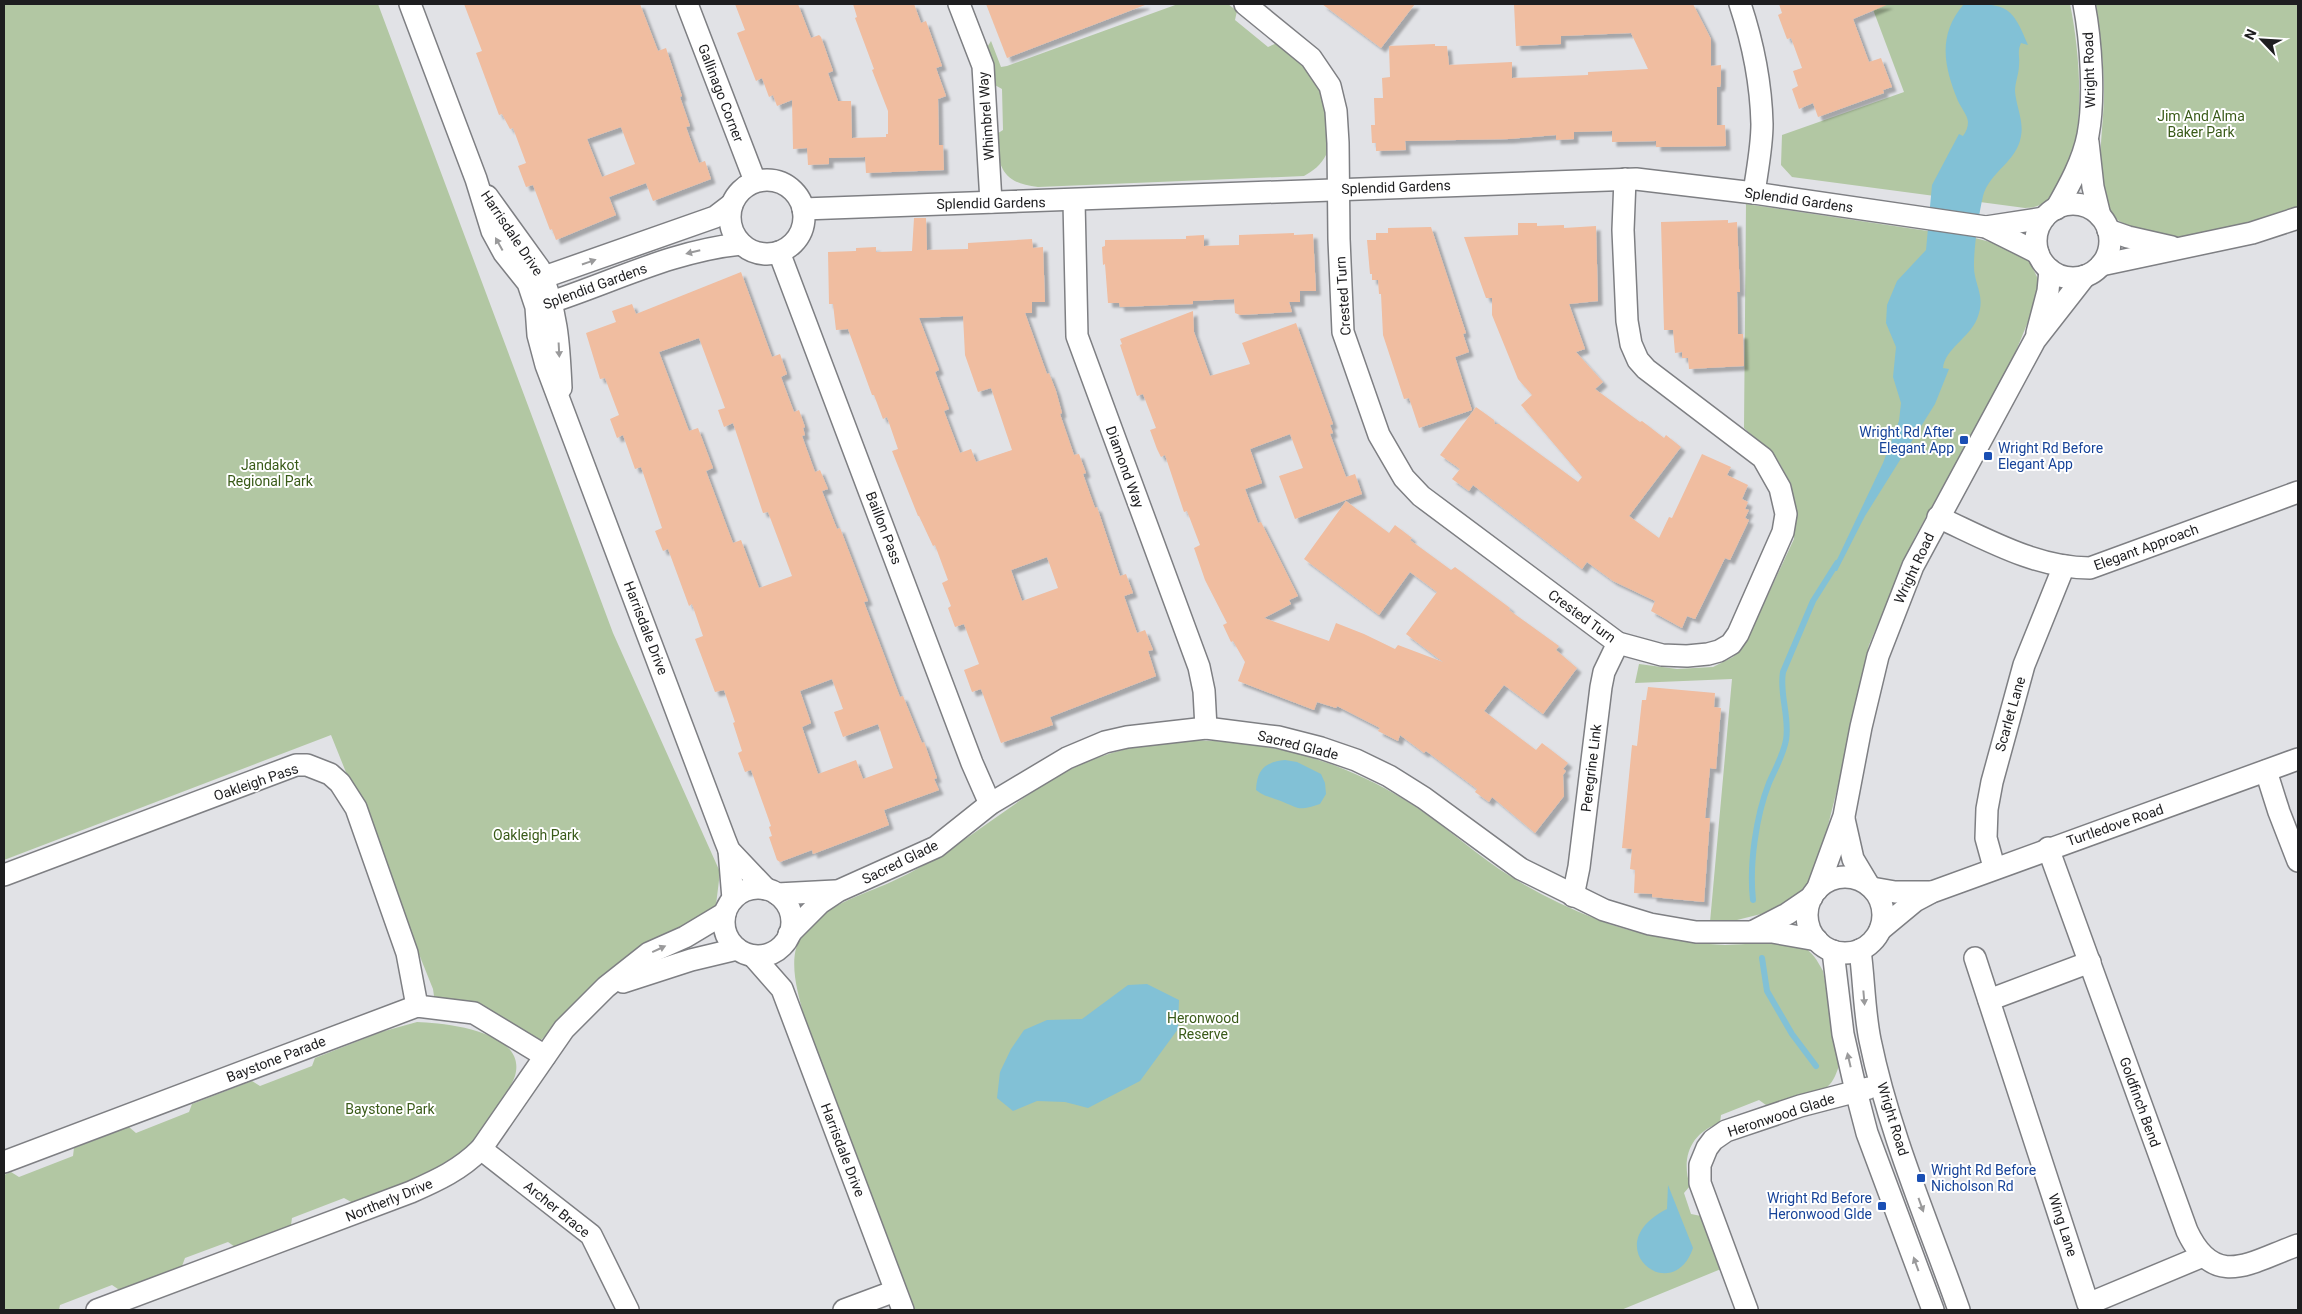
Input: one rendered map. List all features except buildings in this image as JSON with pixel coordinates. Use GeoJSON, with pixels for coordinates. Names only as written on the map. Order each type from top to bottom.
{"type":"FeatureCollection","features":[{"type":"Feature","properties":{"kind":"street","name":"Harrisdale Drive"},"geometry":{"type":"LineString","coordinates":[[410,4],[476,179],[492,231],[504,253],[535,281],[559,338],[562,407],[729,850],[729,906]]}},
{"type":"Feature","properties":{"kind":"street","name":"Gallinago Corner"},"geometry":{"type":"LineString","coordinates":[[687,4],[755,181]]}},
{"type":"Feature","properties":{"kind":"street","name":"Whimbrel Way"},"geometry":{"type":"LineString","coordinates":[[959,4],[983,66],[991,202]]}},
{"type":"Feature","properties":{"kind":"street","name":"Crested Turn"},"geometry":{"type":"LineString","coordinates":[[1245,4],[1311,58],[1330,86],[1336,111],[1344,332],[1379,435],[1404,478],[1421,496],[1618,643],[1662,654],[1687,656],[1708,654],[1731,644],[1738,634],[1775,553],[1783,532],[1786,514],[1780,488],[1773,472],[1763,458],[1646,369],[1638,360],[1631,344],[1627,321],[1623,230],[1625,179]]}},
{"type":"Feature","properties":{"kind":"street"},"geometry":{"type":"LineString","coordinates":[[1740,4],[1757,68],[1762,125],[1754,193]]}},
{"type":"Feature","properties":{"kind":"street","name":"Wright Road"},"geometry":{"type":"LineString","coordinates":[[2084,4],[2091,71],[2088,136],[2093,187],[2104,223]]}},
{"type":"Feature","properties":{"kind":"street","name":"Wright Road"},"geometry":{"type":"LineString","coordinates":[[2050,213],[2070,184],[2088,136]]}},
{"type":"Feature","properties":{"kind":"street"},"geometry":{"type":"LineString","coordinates":[[766,179],[786,185],[795,192],[803,209],[804,221],[798,238],[779,252],[758,253],[742,244],[731,226],[732,204],[741,190],[755,181],[766,179]]}},
{"type":"Feature","properties":{"kind":"street","name":"Splendid Gardens"},"geometry":{"type":"LineString","coordinates":[[803,209],[1074,201],[1625,179],[1660,181],[1754,193],[1986,227],[2050,213]]}},
{"type":"Feature","properties":{"kind":"street","name":"Diamond Way"},"geometry":{"type":"LineString","coordinates":[[1074,201],[1077,336],[1199,667],[1204,691],[1206,728]]}},
{"type":"Feature","properties":{"kind":"street","name":"Splendid Gardens"},"geometry":{"type":"LineString","coordinates":[[535,281],[715,218],[732,204]]}},
{"type":"Feature","properties":{"kind":"street"},"geometry":{"type":"LineString","coordinates":[[2177,248],[2128,237],[2104,223],[2091,209],[2070,204],[2050,213],[2038,229],[2036,241],[2044,262],[2061,276],[2073,278],[2093,270],[2177,248],[2252,233],[2298,218]]}},
{"type":"Feature","properties":{"kind":"street"},"geometry":{"type":"LineString","coordinates":[[2093,270],[2107,254],[2110,242],[2104,223]]}},
{"type":"Feature","properties":{"kind":"street","name":"Splendid Gardens"},"geometry":{"type":"LineString","coordinates":[[1986,227],[2044,262]]}},
{"type":"Feature","properties":{"kind":"street","name":"Splendid Gardens"},"geometry":{"type":"LineString","coordinates":[[544,305],[675,256],[708,248],[742,244]]}},
{"type":"Feature","properties":{"kind":"street","name":"Baillon Pass"},"geometry":{"type":"LineString","coordinates":[[779,252],[972,762],[990,804]]}},
{"type":"Feature","properties":{"kind":"street","name":"Wright Road"},"geometry":{"type":"LineString","coordinates":[[2035,340],[2048,291],[2044,262]]}},
{"type":"Feature","properties":{"kind":"street","name":"Wright Road"},"geometry":{"type":"LineString","coordinates":[[1815,894],[1844,816],[1861,727],[1878,656],[1913,566],[1938,516],[2035,340],[2093,270]]}},
{"type":"Feature","properties":{"kind":"street","name":"Elegant Approach"},"geometry":{"type":"LineString","coordinates":[[1938,516],[2022,554],[2064,566],[2090,568],[2298,492]]}},
{"type":"Feature","properties":{"kind":"street","name":"Scarlet Lane"},"geometry":{"type":"LineString","coordinates":[[1994,868],[1986,838],[1987,809],[1992,782],[2022,673],[2064,566]]}},
{"type":"Feature","properties":{"kind":"street","name":"Peregrine Link"},"geometry":{"type":"LineString","coordinates":[[1573,896],[1579,867],[1601,687],[1604,672],[1618,643]]}},
{"type":"Feature","properties":{"kind":"street","name":"Sacred Glade"},"geometry":{"type":"LineString","coordinates":[[786,939],[820,903],[838,891],[936,848],[990,804],[1067,758],[1105,742],[1127,737],[1206,728],[1278,737],[1321,748],[1356,760],[1389,776],[1424,798],[1521,869],[1604,910],[1650,924],[1696,932],[1754,931],[1825,946]]}},
{"type":"Feature","properties":{"kind":"street","name":"Turtledove Road"},"geometry":{"type":"LineString","coordinates":[[1880,930],[1908,906],[1932,892],[2048,848],[2298,759]]}},
{"type":"Feature","properties":{"kind":"street","name":"Oakleigh Pass"},"geometry":{"type":"LineString","coordinates":[[4,875],[296,765],[317,768],[330,774],[340,783],[356,808],[408,953],[417,1006]]}},
{"type":"Feature","properties":{"kind":"street"},"geometry":{"type":"LineString","coordinates":[[2266,771],[2298,861]]}},
{"type":"Feature","properties":{"kind":"street","name":"Wright Road"},"geometry":{"type":"LineString","coordinates":[[1844,816],[1853,859],[1870,886]]}},
{"type":"Feature","properties":{"kind":"street","name":"Goldfinch Bend"},"geometry":{"type":"LineString","coordinates":[[2048,848],[2187,1231],[2203,1256]]}},
{"type":"Feature","properties":{"kind":"street","name":"Harrisdale Drive"},"geometry":{"type":"LineString","coordinates":[[729,850],[772,892]]}},
{"type":"Feature","properties":{"kind":"street"},"geometry":{"type":"LineString","coordinates":[[1847,877],[1858,879],[1870,886],[1880,899],[1883,909],[1880,930],[1868,945],[1860,950],[1842,953],[1825,946],[1808,922],[1808,911],[1815,894],[1830,880],[1847,877]]}},
{"type":"Feature","properties":{"kind":"street","name":"Turtledove Road"},"geometry":{"type":"LineString","coordinates":[[1870,886],[1904,892],[1932,892]]}},
{"type":"Feature","properties":{"kind":"street"},"geometry":{"type":"LineString","coordinates":[[748,890],[772,892],[789,910],[791,920],[786,939],[775,952],[764,956],[745,952],[729,940],[724,930],[729,906],[748,890]]}},
{"type":"Feature","properties":{"kind":"street","name":"Sacred Glade"},"geometry":{"type":"LineString","coordinates":[[772,892],[803,894],[838,891]]}},
{"type":"Feature","properties":{"kind":"street","name":"Sacred Glade"},"geometry":{"type":"LineString","coordinates":[[1754,931],[1787,914],[1815,894]]}},
{"type":"Feature","properties":{"kind":"street","name":"Northerly Drive"},"geometry":{"type":"LineString","coordinates":[[97,1310],[411,1192],[450,1175],[481,1149],[564,1029],[606,988],[649,954],[685,937],[729,906]]}},
{"type":"Feature","properties":{"kind":"street","name":"Harrisdale Drive"},"geometry":{"type":"LineString","coordinates":[[782,989],[786,939]]}},
{"type":"Feature","properties":{"kind":"street","name":"Wright Road"},"geometry":{"type":"LineString","coordinates":[[1825,946],[1856,1092],[1867,1132],[1932,1310]]}},
{"type":"Feature","properties":{"kind":"street","name":"Wright Road"},"geometry":{"type":"LineString","coordinates":[[1860,950],[1865,1010],[1892,1124],[1960,1310]]}},
{"type":"Feature","properties":{"kind":"street","name":"Harrisdale Drive"},"geometry":{"type":"LineString","coordinates":[[745,952],[782,989],[899,1300]]}},
{"type":"Feature","properties":{"kind":"street","name":"Northerly Drive"},"geometry":{"type":"LineString","coordinates":[[606,988],[691,960],[745,952]]}},
{"type":"Feature","properties":{"kind":"street","name":"Wing Lane"},"geometry":{"type":"LineString","coordinates":[[1975,958],[2088,1304],[2203,1256]]}},
{"type":"Feature","properties":{"kind":"street"},"geometry":{"type":"LineString","coordinates":[[1989,1000],[2090,962]]}},
{"type":"Feature","properties":{"kind":"street","name":"Baystone Parade"},"geometry":{"type":"LineString","coordinates":[[4,1162],[417,1006],[474,1014],[545,1056]]}},
{"type":"Feature","properties":{"kind":"street","name":"Heronwood Glade"},"geometry":{"type":"LineString","coordinates":[[1746,1310],[1700,1183],[1700,1165],[1707,1148],[1713,1140],[1737,1126],[1882,1084]]}},
{"type":"Feature","properties":{"kind":"street","name":"Archer Brace"},"geometry":{"type":"LineString","coordinates":[[481,1149],[591,1235],[628,1310]]}},
{"type":"Feature","properties":{"kind":"street"},"geometry":{"type":"LineString","coordinates":[[2203,1256],[2218,1266],[2235,1268],[2298,1245]]}},
{"type":"Feature","properties":{"kind":"street"},"geometry":{"type":"LineString","coordinates":[[844,1310],[899,1300]]}},
{"type":"Feature","properties":{"kind":"green space","name":"Jandakot Regional Park"},"geometry":{"type":"Polygon","coordinates":[[[4,4],[378,4],[613,633],[720,872],[716,905],[699,924],[576,1007],[540,1041],[504,1023],[434,996],[433,989],[331,735],[4,860],[4,4]]]}},
{"type":"Feature","properties":{"kind":"green space"},"geometry":{"type":"Polygon","coordinates":[[[1178,4],[1228,4],[1237,11],[1235,20],[1268,47],[1277,43],[1308,70],[1320,87],[1329,128],[1326,155],[1314,170],[1304,176],[1038,187],[1017,182],[1005,172],[998,156],[995,135],[1003,130],[1002,89],[993,84],[992,72],[994,67],[990,65],[986,49],[991,41],[1001,67],[1007,66],[1178,4]]]}},
{"type":"Feature","properties":{"kind":"green space"},"geometry":{"type":"Polygon","coordinates":[[[1871,4],[2070,4],[2078,61],[2078,124],[2069,165],[2046,201],[2032,208],[2025,208],[1792,177],[1781,165],[1782,135],[1904,92],[1871,4]]]}},
{"type":"Feature","properties":{"kind":"green space","name":"Jim And Alma Baker Park"},"geometry":{"type":"Polygon","coordinates":[[[2096,4],[2298,4],[2298,207],[2234,228],[2183,237],[2142,230],[2116,219],[2112,215],[2104,204],[2100,181],[2104,83],[2096,4]]]}},
{"type":"Feature","properties":{"kind":"green space"},"geometry":{"type":"Polygon","coordinates":[[[1746,204],[1975,238],[1998,244],[2028,258],[2038,279],[2037,300],[2011,363],[1915,537],[1869,645],[1840,778],[1813,879],[1804,891],[1784,904],[1761,914],[1737,920],[1710,922],[1732,679],[1635,683],[1639,664],[1677,669],[1713,667],[1733,657],[1746,642],[1794,539],[1794,506],[1791,484],[1776,457],[1744,428],[1746,204]]]}},
{"type":"Feature","properties":{"kind":"green space","name":"Heronwood Reserve"},"geometry":{"type":"Polygon","coordinates":[[[1194,740],[1277,749],[1329,763],[1354,773],[1405,800],[1487,861],[1522,883],[1571,909],[1611,925],[1643,934],[1693,942],[1725,945],[1794,944],[1805,948],[1811,953],[1823,971],[1840,1063],[1833,1079],[1827,1087],[1806,1096],[1766,1105],[1759,1100],[1721,1115],[1720,1123],[1701,1133],[1690,1148],[1687,1176],[1690,1186],[1684,1193],[1691,1214],[1701,1216],[1721,1269],[1621,1310],[915,1310],[804,1016],[796,984],[794,962],[795,951],[799,941],[804,932],[822,915],[856,896],[891,882],[927,863],[961,842],[1055,777],[1084,763],[1124,749],[1165,742],[1194,740]]]}},
{"type":"Feature","properties":{"kind":"green space","name":"Baystone Park"},"geometry":{"type":"Polygon","coordinates":[[[417,1022],[446,1025],[481,1032],[497,1039],[509,1049],[516,1061],[515,1076],[509,1089],[478,1134],[457,1156],[420,1177],[353,1203],[344,1198],[292,1218],[291,1225],[235,1247],[228,1242],[185,1258],[182,1266],[121,1291],[112,1285],[60,1305],[59,1310],[4,1310],[4,1175],[11,1172],[19,1177],[73,1156],[74,1148],[129,1127],[136,1133],[189,1112],[192,1104],[252,1081],[260,1086],[312,1066],[315,1058],[381,1032],[417,1022]]]}},
{"type":"Feature","properties":{"kind":"water"},"geometry":{"type":"Polygon","coordinates":[[[1964,4],[1998,6],[2006,10],[2012,14],[2028,45],[2021,43],[2020,46],[2015,91],[2022,130],[2019,145],[1986,187],[1983,196],[1974,257],[1974,271],[1981,303],[1977,319],[1969,332],[1948,355],[1943,368],[1949,369],[1935,404],[1865,516],[1837,571],[1834,571],[1834,566],[1883,463],[1899,421],[1901,403],[1893,377],[1896,347],[1886,323],[1887,305],[1897,281],[1926,250],[1932,185],[1959,134],[1963,136],[1968,126],[1966,116],[1949,76],[1946,51],[1950,27],[1964,4]]]}},
{"type":"Feature","properties":{"kind":"water"},"geometry":{"type":"Polygon","coordinates":[[[1285,760],[1297,762],[1321,774],[1325,783],[1326,794],[1320,804],[1298,808],[1256,790],[1258,777],[1263,768],[1272,763],[1285,760]]]}},
{"type":"Feature","properties":{"kind":"water"},"geometry":{"type":"Polygon","coordinates":[[[1147,984],[1179,1000],[1178,1029],[1140,1081],[1088,1108],[1065,1102],[1037,1101],[1013,1111],[997,1098],[1000,1072],[1011,1049],[1024,1030],[1047,1020],[1082,1019],[1128,985],[1147,984]]]}},
{"type":"Feature","properties":{"kind":"water"},"geometry":{"type":"Polygon","coordinates":[[[1668,1185],[1693,1248],[1683,1265],[1670,1273],[1657,1272],[1645,1265],[1638,1253],[1638,1239],[1647,1224],[1667,1209],[1668,1185]]]}},
{"type":"Feature","properties":{"kind":"waterway"},"geometry":{"type":"LineString","coordinates":[[1753,900],[1753,856],[1760,810],[1786,740],[1787,723],[1782,689],[1783,672],[1813,601],[1837,563]]}},
{"type":"Feature","properties":{"kind":"waterway"},"geometry":{"type":"LineString","coordinates":[[1762,958],[1767,991],[1792,1034],[1816,1066]]}},
{"type":"Feature","properties":{"kind":"place","name":"Wright Rd After Elegant App"},"geometry":{"type":"Point","coordinates":[1964,440]}},
{"type":"Feature","properties":{"kind":"place","name":"Wright Rd Before Elegant App"},"geometry":{"type":"Point","coordinates":[1988,456]}},
{"type":"Feature","properties":{"kind":"place","name":"Wright Rd Before Nicholson Rd"},"geometry":{"type":"Point","coordinates":[1921,1178]}},
{"type":"Feature","properties":{"kind":"place","name":"Wright Rd Before Heronwood Glde"},"geometry":{"type":"Point","coordinates":[1882,1206]}},
{"type":"Feature","properties":{"kind":"park label","name":"Oakleigh Park"},"geometry":{"type":"Point","coordinates":[536,835]}}]}
